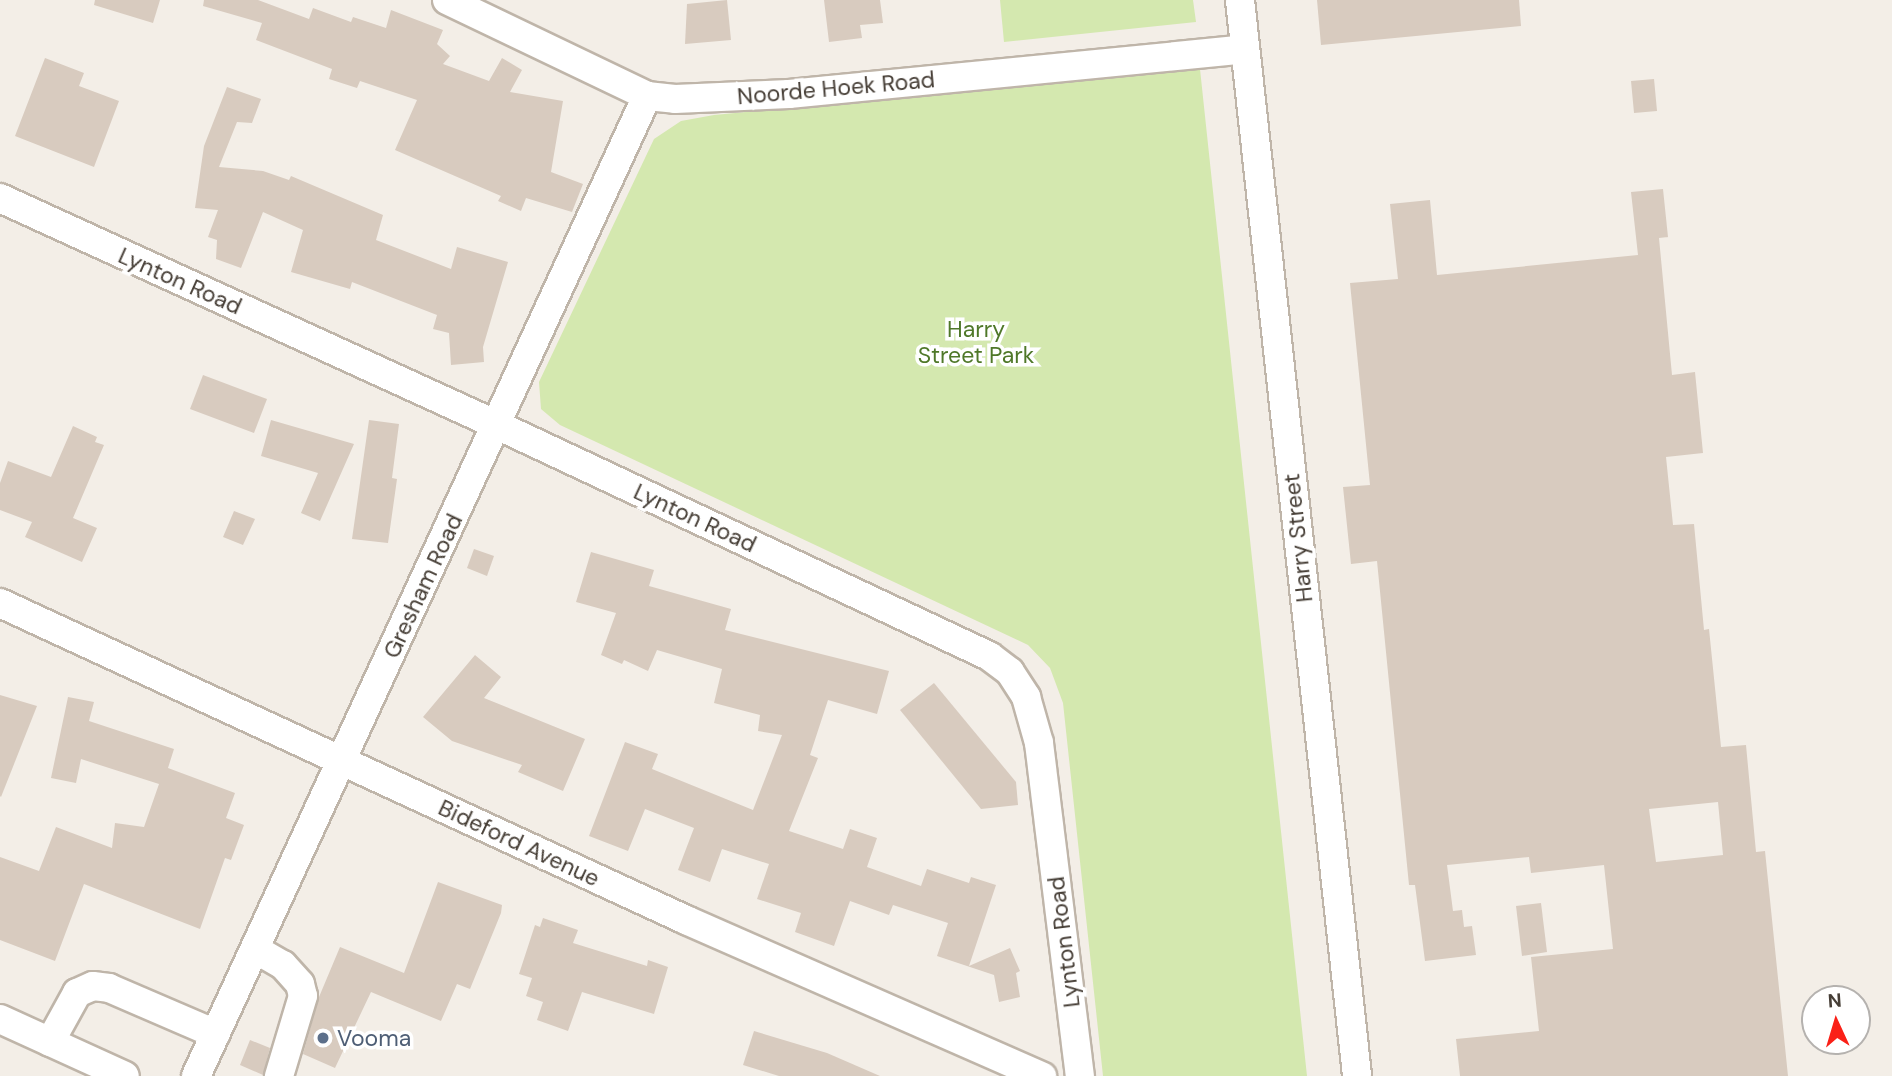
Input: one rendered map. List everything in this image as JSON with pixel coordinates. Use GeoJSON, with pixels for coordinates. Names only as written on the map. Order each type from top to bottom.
{"type":"FeatureCollection","features":[{"type":"Feature","properties":{"kind":"street","name":"Noorde Hoek Road"},"geometry":{"type":"LineString","coordinates":[[447,0],[647,96],[675,99],[789,94],[1245,49]]}},
{"type":"Feature","properties":{"kind":"street","name":"Harry Street"},"geometry":{"type":"LineString","coordinates":[[1240,0],[1357,1076]]}},
{"type":"Feature","properties":{"kind":"street","name":"Gresham Road"},"geometry":{"type":"LineString","coordinates":[[196,1076],[647,96]]}},
{"type":"Feature","properties":{"kind":"street","name":"Lynton Road"},"geometry":{"type":"LineString","coordinates":[[0,198],[497,425],[989,656],[1010,672],[1026,697],[1039,743],[1080,1076]]}},
{"type":"Feature","properties":{"kind":"street","name":"Bideford Avenue"},"geometry":{"type":"LineString","coordinates":[[0,603],[342,762],[950,1038],[1042,1076]]}},
{"type":"Feature","properties":{"kind":"street"},"geometry":{"type":"LineString","coordinates":[[255,949],[283,965],[300,984],[303,996],[279,1076]]}},
{"type":"Feature","properties":{"kind":"street"},"geometry":{"type":"LineString","coordinates":[[50,1042],[77,993],[93,986],[109,988],[216,1034]]}},
{"type":"Feature","properties":{"kind":"street"},"geometry":{"type":"LineString","coordinates":[[0,1019],[125,1076]]}},
{"type":"Feature","properties":{"kind":"green space"},"geometry":{"type":"Polygon","coordinates":[[[1000,0],[1193,0],[1196,22],[1004,42],[1000,0]]]}},
{"type":"Feature","properties":{"kind":"green space","name":"Harry Street Park"},"geometry":{"type":"Polygon","coordinates":[[[1200,69],[1307,1076],[1103,1076],[1063,703],[1050,668],[1028,645],[560,425],[541,409],[539,382],[654,139],[681,121],[714,115],[1200,69]]]}},
{"type":"Feature","properties":{"kind":"building"},"geometry":{"type":"Polygon","coordinates":[[[95,0],[160,0],[153,23],[94,5],[95,0]]]}},
{"type":"Feature","properties":{"kind":"building"},"geometry":{"type":"Polygon","coordinates":[[[204,0],[258,0],[309,19],[313,8],[351,22],[353,17],[386,28],[391,10],[443,30],[437,44],[450,56],[443,64],[489,81],[502,58],[522,70],[510,92],[563,101],[551,172],[583,184],[572,212],[526,198],[521,211],[498,201],[501,196],[395,150],[417,100],[360,81],[357,88],[329,79],[332,69],[256,40],[262,23],[203,6],[204,0]]]}},
{"type":"Feature","properties":{"kind":"building"},"geometry":{"type":"Polygon","coordinates":[[[727,0],[731,40],[685,44],[687,4],[727,0]]]}},
{"type":"Feature","properties":{"kind":"building"},"geometry":{"type":"Polygon","coordinates":[[[824,0],[880,0],[883,23],[860,25],[862,38],[829,42],[824,0]]]}},
{"type":"Feature","properties":{"kind":"building"},"geometry":{"type":"Polygon","coordinates":[[[1317,0],[1519,0],[1521,26],[1321,45],[1317,0]]]}},
{"type":"Feature","properties":{"kind":"building"},"geometry":{"type":"Polygon","coordinates":[[[45,58],[84,73],[79,86],[119,101],[94,167],[15,136],[45,58]]]}},
{"type":"Feature","properties":{"kind":"building"},"geometry":{"type":"Polygon","coordinates":[[[1654,79],[1657,111],[1634,113],[1631,81],[1654,79]]]}},
{"type":"Feature","properties":{"kind":"building"},"geometry":{"type":"Polygon","coordinates":[[[227,87],[261,99],[252,123],[237,122],[219,167],[263,171],[289,180],[291,176],[383,215],[376,240],[451,269],[457,247],[508,262],[483,347],[484,362],[451,365],[449,333],[433,329],[437,315],[352,282],[350,289],[291,272],[303,230],[263,212],[241,268],[216,259],[217,240],[208,237],[218,210],[195,208],[204,146],[227,87]]]}},
{"type":"Feature","properties":{"kind":"building"},"geometry":{"type":"Polygon","coordinates":[[[1663,189],[1668,237],[1659,238],[1672,375],[1695,372],[1703,453],[1666,457],[1673,525],[1694,524],[1704,630],[1709,629],[1721,747],[1746,745],[1756,852],[1765,851],[1788,1076],[1460,1076],[1456,1039],[1539,1031],[1531,957],[1613,949],[1604,865],[1531,873],[1529,857],[1447,865],[1453,911],[1462,910],[1464,927],[1472,926],[1476,955],[1425,961],[1415,885],[1409,885],[1377,561],[1351,564],[1343,487],[1370,485],[1350,283],[1398,279],[1390,204],[1430,200],[1437,275],[1638,255],[1631,192],[1663,189]],[[1718,802],[1649,809],[1656,862],[1723,855],[1718,802]]]}},
{"type":"Feature","properties":{"kind":"building"},"geometry":{"type":"Polygon","coordinates":[[[203,375],[267,399],[254,433],[190,409],[203,375]]]}},
{"type":"Feature","properties":{"kind":"building"},"geometry":{"type":"Polygon","coordinates":[[[271,420],[354,444],[320,521],[301,513],[318,473],[261,456],[271,420]]]}},
{"type":"Feature","properties":{"kind":"building"},"geometry":{"type":"Polygon","coordinates":[[[369,420],[399,424],[392,478],[397,479],[388,543],[352,539],[369,420]]]}},
{"type":"Feature","properties":{"kind":"building"},"geometry":{"type":"Polygon","coordinates":[[[73,426],[97,437],[95,442],[104,445],[73,518],[97,528],[82,562],[25,537],[32,522],[0,510],[0,483],[8,461],[51,477],[73,426]]]}},
{"type":"Feature","properties":{"kind":"building"},"geometry":{"type":"Polygon","coordinates":[[[234,511],[255,519],[243,545],[223,537],[234,511]]]}},
{"type":"Feature","properties":{"kind":"building"},"geometry":{"type":"Polygon","coordinates":[[[474,549],[494,556],[487,576],[467,568],[474,549]]]}},
{"type":"Feature","properties":{"kind":"building"},"geometry":{"type":"Polygon","coordinates":[[[591,552],[654,570],[649,586],[731,609],[725,630],[889,671],[877,714],[828,700],[810,755],[818,758],[789,831],[843,849],[850,829],[877,838],[867,867],[921,886],[927,869],[969,883],[971,877],[996,885],[969,966],[1010,948],[1020,971],[1016,973],[1020,997],[999,1002],[994,975],[937,956],[948,923],[893,905],[889,915],[850,901],[834,946],[795,932],[801,913],[757,899],[769,864],[722,849],[710,882],[678,870],[694,828],[645,809],[628,851],[589,836],[625,742],[658,754],[652,769],[753,810],[782,735],[758,731],[760,715],[714,703],[722,669],[657,650],[648,671],[624,660],[622,664],[601,655],[616,613],[576,602],[591,552]]]}},
{"type":"Feature","properties":{"kind":"building"},"geometry":{"type":"Polygon","coordinates":[[[475,655],[501,677],[484,698],[585,739],[563,791],[518,772],[522,765],[452,741],[423,717],[475,655]]]}},
{"type":"Feature","properties":{"kind":"building"},"geometry":{"type":"Polygon","coordinates":[[[934,683],[1016,782],[1018,805],[981,809],[900,710],[934,683]]]}},
{"type":"Feature","properties":{"kind":"building"},"geometry":{"type":"Polygon","coordinates":[[[0,695],[37,706],[1,797],[0,796],[0,695]]]}},
{"type":"Feature","properties":{"kind":"building"},"geometry":{"type":"Polygon","coordinates":[[[68,697],[94,702],[89,721],[174,749],[168,768],[235,793],[226,818],[244,825],[231,860],[225,858],[200,929],[84,884],[55,961],[0,940],[0,857],[39,871],[56,827],[112,848],[115,823],[144,827],[159,784],[81,759],[76,783],[51,778],[68,697]]]}},
{"type":"Feature","properties":{"kind":"building"},"geometry":{"type":"Polygon","coordinates":[[[438,882],[502,905],[470,989],[457,984],[441,1021],[371,992],[335,1068],[303,1054],[319,997],[340,947],[404,973],[438,882]]]}},
{"type":"Feature","properties":{"kind":"building"},"geometry":{"type":"Polygon","coordinates":[[[1541,903],[1547,952],[1522,956],[1516,906],[1541,903]]]}},
{"type":"Feature","properties":{"kind":"building"},"geometry":{"type":"Polygon","coordinates":[[[543,918],[578,930],[573,943],[647,966],[648,960],[668,967],[654,1014],[582,992],[568,1031],[537,1020],[543,1002],[526,996],[532,978],[519,974],[535,925],[540,927],[543,918]]]}},
{"type":"Feature","properties":{"kind":"building"},"geometry":{"type":"Polygon","coordinates":[[[754,1031],[827,1053],[880,1076],[779,1076],[743,1065],[754,1031]]]}},
{"type":"Feature","properties":{"kind":"building"},"geometry":{"type":"Polygon","coordinates":[[[250,1040],[270,1048],[263,1075],[240,1065],[250,1040]]]}},
{"type":"Feature","properties":{"kind":"place","name":"Vooma"},"geometry":{"type":"Point","coordinates":[323,1038]}}]}
